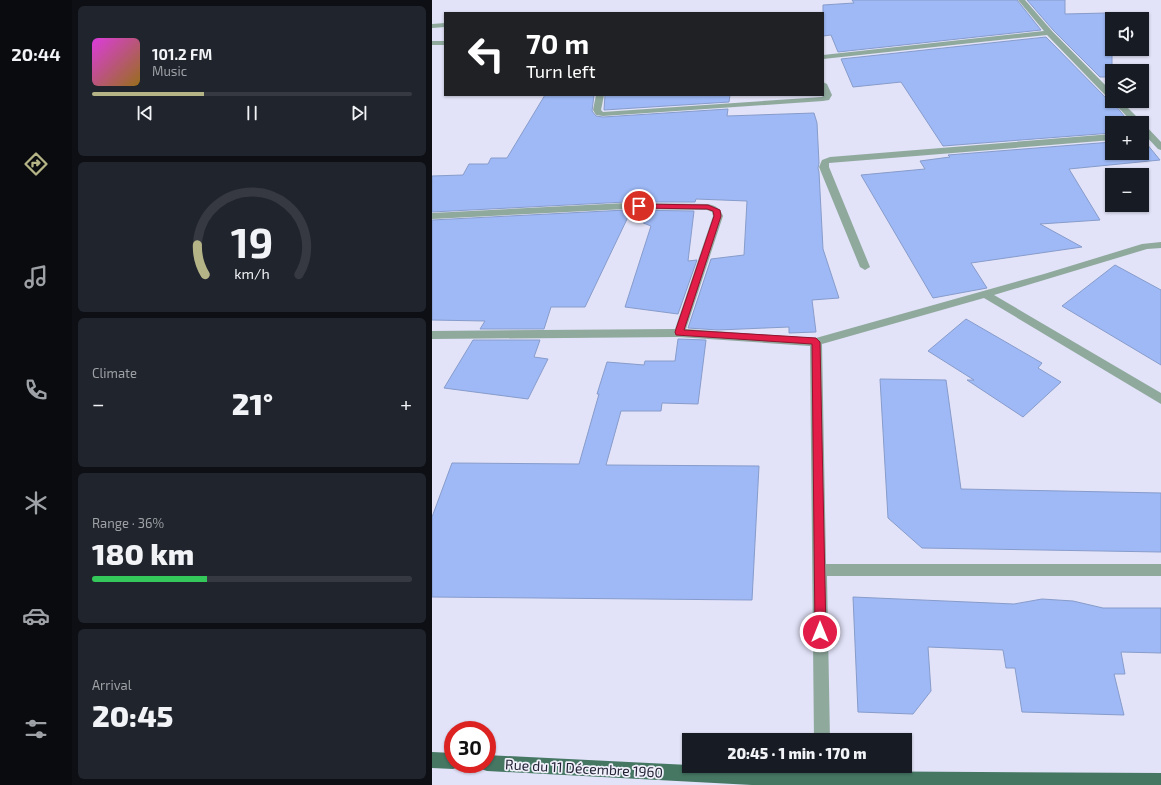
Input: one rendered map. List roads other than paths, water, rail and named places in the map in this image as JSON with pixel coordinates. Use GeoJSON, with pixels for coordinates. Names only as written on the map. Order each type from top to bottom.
{"type":"FeatureCollection","features":[{"type":"Feature","properties":{"kind":"main road"},"geometry":{"type":"LineString","coordinates":[[432,760],[444,761]]}},
{"type":"Feature","properties":{"kind":"main road","name":"Rue du 11 Décembre 1960"},"geometry":{"type":"LineString","coordinates":[[496,763],[682,769]]}},
{"type":"Feature","properties":{"kind":"main road","name":"Rue du 11 Décembre 1960"},"geometry":{"type":"LineString","coordinates":[[822,773],[1161,782]]}},
{"type":"Feature","properties":{"kind":"street"},"geometry":{"type":"LineString","coordinates":[[1021,0],[1049,33],[1105,90]]}},
{"type":"Feature","properties":{"kind":"street"},"geometry":{"type":"LineString","coordinates":[[432,26],[444,25]]}},
{"type":"Feature","properties":{"kind":"street"},"geometry":{"type":"LineString","coordinates":[[824,57],[1049,33]]}},
{"type":"Feature","properties":{"kind":"street"},"geometry":{"type":"LineString","coordinates":[[432,43],[443,43]]}},
{"type":"Feature","properties":{"kind":"street"},"geometry":{"type":"LineString","coordinates":[[600,96],[597,110],[599,113],[603,114],[823,99],[828,95],[824,86]]}},
{"type":"Feature","properties":{"kind":"street"},"geometry":{"type":"LineString","coordinates":[[1123,108],[1131,116]]}},
{"type":"Feature","properties":{"kind":"street"},"geometry":{"type":"LineString","coordinates":[[1149,137],[1161,147]]}},
{"type":"Feature","properties":{"kind":"street"},"geometry":{"type":"LineString","coordinates":[[865,267],[824,167],[825,162],[830,160],[1105,138]]}},
{"type":"Feature","properties":{"kind":"street"},"geometry":{"type":"LineString","coordinates":[[432,216],[626,206],[708,207],[716,210],[718,216],[679,332]]}},
{"type":"Feature","properties":{"kind":"street"},"geometry":{"type":"LineString","coordinates":[[432,335],[679,332],[816,342],[1146,246],[1161,245]]}},
{"type":"Feature","properties":{"kind":"street"},"geometry":{"type":"LineString","coordinates":[[985,294],[1161,399]]}},
{"type":"Feature","properties":{"kind":"street"},"geometry":{"type":"LineString","coordinates":[[816,342],[822,733]]}},
{"type":"Feature","properties":{"kind":"street"},"geometry":{"type":"LineString","coordinates":[[820,570],[1161,570]]}}]}
